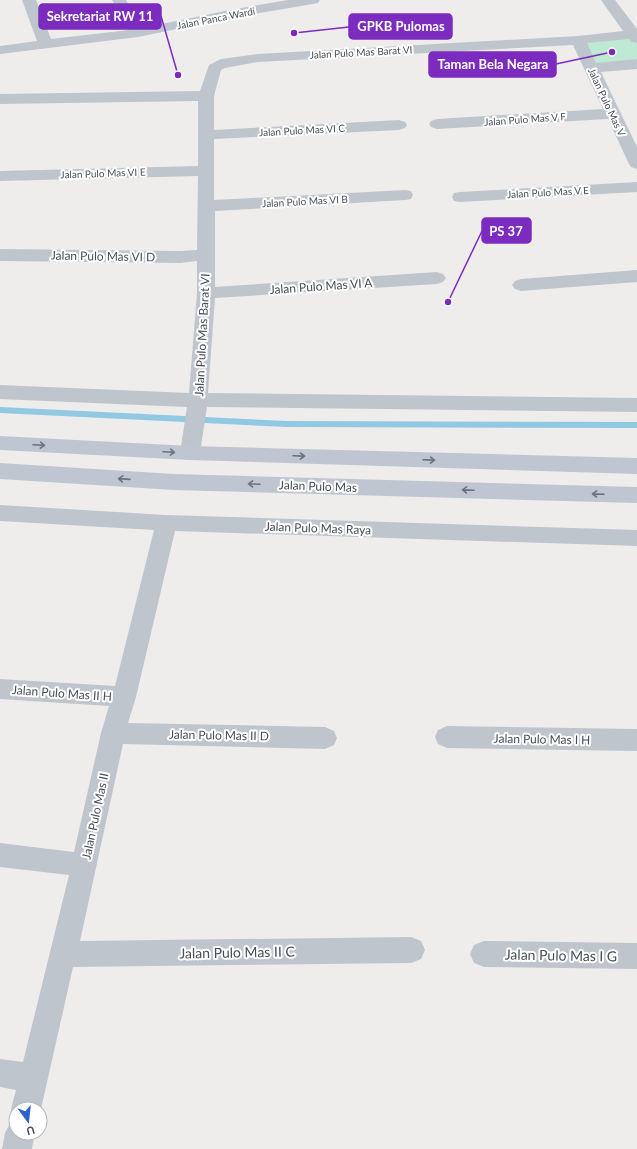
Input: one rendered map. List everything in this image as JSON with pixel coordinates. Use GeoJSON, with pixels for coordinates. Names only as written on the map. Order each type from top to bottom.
{"type":"FeatureCollection","features":[{"type":"Feature","properties":{"kind":"street"},"geometry":{"type":"LineString","coordinates":[[29,0],[45,44]]}},
{"type":"Feature","properties":{"kind":"street"},"geometry":{"type":"LineString","coordinates":[[119,0],[138,33]]}},
{"type":"Feature","properties":{"kind":"street"},"geometry":{"type":"LineString","coordinates":[[220,0],[230,14]]}},
{"type":"Feature","properties":{"kind":"street","name":"Jalan Panca Wardi"},"geometry":{"type":"LineString","coordinates":[[0,50],[138,33],[230,14],[310,0]]}},
{"type":"Feature","properties":{"kind":"street"},"geometry":{"type":"LineString","coordinates":[[608,0],[636,36]]}},
{"type":"Feature","properties":{"kind":"street","name":"Jalan Pulo Mas Barat VI"},"geometry":{"type":"LineString","coordinates":[[191,448],[197,406],[206,293],[206,96],[214,68],[221,64],[239,60],[636,36]]}},
{"type":"Feature","properties":{"kind":"street","name":"Jalan Pulo Mas V"},"geometry":{"type":"LineString","coordinates":[[578,40],[633,149],[637,164]]}},
{"type":"Feature","properties":{"kind":"street"},"geometry":{"type":"LineString","coordinates":[[592,68],[637,64]]}},
{"type":"Feature","properties":{"kind":"street"},"geometry":{"type":"LineString","coordinates":[[0,99],[206,96]]}},
{"type":"Feature","properties":{"kind":"street","name":"Jalan Pulo Mas V F"},"geometry":{"type":"LineString","coordinates":[[437,124],[591,114],[614,114]]}},
{"type":"Feature","properties":{"kind":"street","name":"Jalan Pulo Mas VI C"},"geometry":{"type":"LineString","coordinates":[[206,136],[398,126]]}},
{"type":"Feature","properties":{"kind":"street","name":"Jalan Pulo Mas VI E"},"geometry":{"type":"LineString","coordinates":[[0,176],[206,171]]}},
{"type":"Feature","properties":{"kind":"street","name":"Jalan Pulo Mas V E"},"geometry":{"type":"LineString","coordinates":[[460,197],[637,188]]}},
{"type":"Feature","properties":{"kind":"street","name":"Jalan Pulo Mas VI B"},"geometry":{"type":"LineString","coordinates":[[206,206],[405,195]]}},
{"type":"Feature","properties":{"kind":"street","name":"Jalan Pulo Mas VI D"},"geometry":{"type":"LineString","coordinates":[[0,255],[206,256]]}},
{"type":"Feature","properties":{"kind":"street"},"geometry":{"type":"LineString","coordinates":[[521,285],[637,276]]}},
{"type":"Feature","properties":{"kind":"street","name":"Jalan Pulo Mas VI A"},"geometry":{"type":"LineString","coordinates":[[206,293],[437,278]]}},
{"type":"Feature","properties":{"kind":"street"},"geometry":{"type":"LineString","coordinates":[[0,392],[197,406],[637,405]]}},
{"type":"Feature","properties":{"kind":"street"},"geometry":{"type":"LineString","coordinates":[[0,442],[637,466]]}},
{"type":"Feature","properties":{"kind":"street","name":"Jalan Pulo Mas"},"geometry":{"type":"LineString","coordinates":[[0,471],[174,482],[637,495]]}},
{"type":"Feature","properties":{"kind":"street","name":"Jalan Pulo Mas Raya"},"geometry":{"type":"LineString","coordinates":[[0,512],[166,523],[637,538]]}},
{"type":"Feature","properties":{"kind":"street","name":"Jalan Pulo Mas II"},"geometry":{"type":"LineString","coordinates":[[28,1101],[84,865],[113,733],[124,697],[166,523]]}},
{"type":"Feature","properties":{"kind":"street","name":"Jalan Pulo Mas II H"},"geometry":{"type":"LineString","coordinates":[[0,689],[124,697]]}},
{"type":"Feature","properties":{"kind":"street","name":"Jalan Pulo Mas II D"},"geometry":{"type":"LineString","coordinates":[[113,733],[325,738]]}},
{"type":"Feature","properties":{"kind":"street","name":"Jalan Pulo Mas I H"},"geometry":{"type":"LineString","coordinates":[[447,737],[637,740]]}},
{"type":"Feature","properties":{"kind":"street"},"geometry":{"type":"LineString","coordinates":[[0,855],[84,865]]}},
{"type":"Feature","properties":{"kind":"street","name":"Jalan Pulo Mas II C"},"geometry":{"type":"LineString","coordinates":[[63,954],[411,950]]}},
{"type":"Feature","properties":{"kind":"street","name":"Jalan Pulo Mas I G"},"geometry":{"type":"LineString","coordinates":[[484,954],[637,956]]}},
{"type":"Feature","properties":{"kind":"street"},"geometry":{"type":"LineString","coordinates":[[0,1073],[34,1078]]}},
{"type":"Feature","properties":{"kind":"green space"},"geometry":{"type":"Polygon","coordinates":[[[633,36],[637,43],[637,62],[594,66],[580,41],[633,36]]]}},
{"type":"Feature","properties":{"kind":"waterway"},"geometry":{"type":"LineString","coordinates":[[0,410],[287,424],[637,425]]}},
{"type":"Feature","properties":{"kind":"place","name":"GPKB Pulomas"},"geometry":{"type":"Point","coordinates":[294,33]}},
{"type":"Feature","properties":{"kind":"place","name":"Taman Bela Negara"},"geometry":{"type":"Point","coordinates":[612,52]}},
{"type":"Feature","properties":{"kind":"place","name":"Sekretariat RW 11"},"geometry":{"type":"Point","coordinates":[178,75]}},
{"type":"Feature","properties":{"kind":"place","name":"PS 37"},"geometry":{"type":"Point","coordinates":[448,302]}}]}
